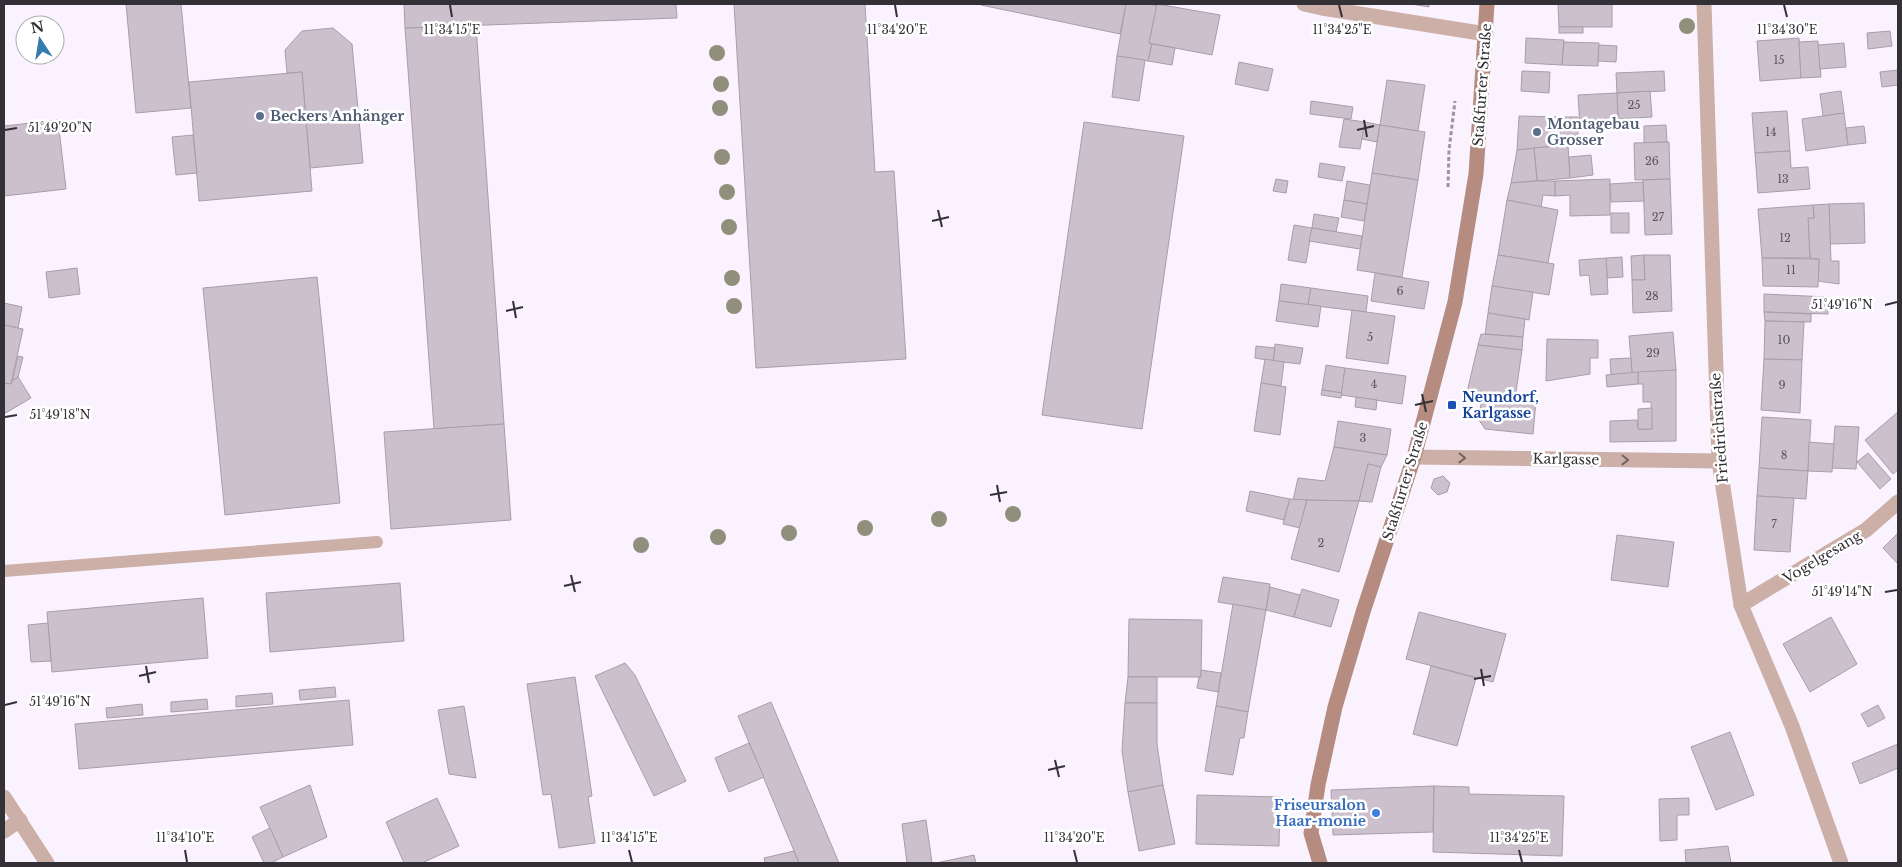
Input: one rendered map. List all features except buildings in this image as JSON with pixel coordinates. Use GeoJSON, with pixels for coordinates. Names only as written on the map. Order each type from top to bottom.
{"type":"FeatureCollection","features":[{"type":"Feature","properties":{"kind":"main road","name":"Staßfurter Straße"},"geometry":{"type":"LineString","coordinates":[[1320,863],[1311,833],[1318,785],[1332,724],[1363,612],[1414,457],[1455,302],[1476,174],[1487,4]]}},
{"type":"Feature","properties":{"kind":"street"},"geometry":{"type":"LineString","coordinates":[[1304,4],[1331,10],[1486,34]]}},
{"type":"Feature","properties":{"kind":"street","name":"Friedrichstraße"},"geometry":{"type":"LineString","coordinates":[[1704,4],[1718,461],[1741,605],[1792,726],[1841,863]]}},
{"type":"Feature","properties":{"kind":"street","name":"Karlgasse"},"geometry":{"type":"LineString","coordinates":[[1414,457],[1718,461]]}},
{"type":"Feature","properties":{"kind":"street","name":"Vogelgesang"},"geometry":{"type":"LineString","coordinates":[[1741,605],[1866,530],[1898,502]]}},
{"type":"Feature","properties":{"kind":"street"},"geometry":{"type":"LineString","coordinates":[[4,797],[47,863]]}},
{"type":"Feature","properties":{"kind":"street"},"geometry":{"type":"LineString","coordinates":[[4,831],[20,820]]}},
{"type":"Feature","properties":{"kind":"lane"},"geometry":{"type":"LineString","coordinates":[[4,571],[377,542]]}},
{"type":"Feature","properties":{"kind":"path"},"geometry":{"type":"LineString","coordinates":[[1447,196],[1449,150],[1455,100]]}},
{"type":"Feature","properties":{"kind":"place","name":"Beckers Anhänger"},"geometry":{"type":"Point","coordinates":[260,116]}},
{"type":"Feature","properties":{"kind":"place","name":"Montagebau Grosser"},"geometry":{"type":"Point","coordinates":[1537,132]}},
{"type":"Feature","properties":{"kind":"place","name":"Neundorf, Karlgasse"},"geometry":{"type":"Point","coordinates":[1452,405]}},
{"type":"Feature","properties":{"kind":"place","name":"Friseursalon Haar-monie"},"geometry":{"type":"Point","coordinates":[1376,813]}}]}
